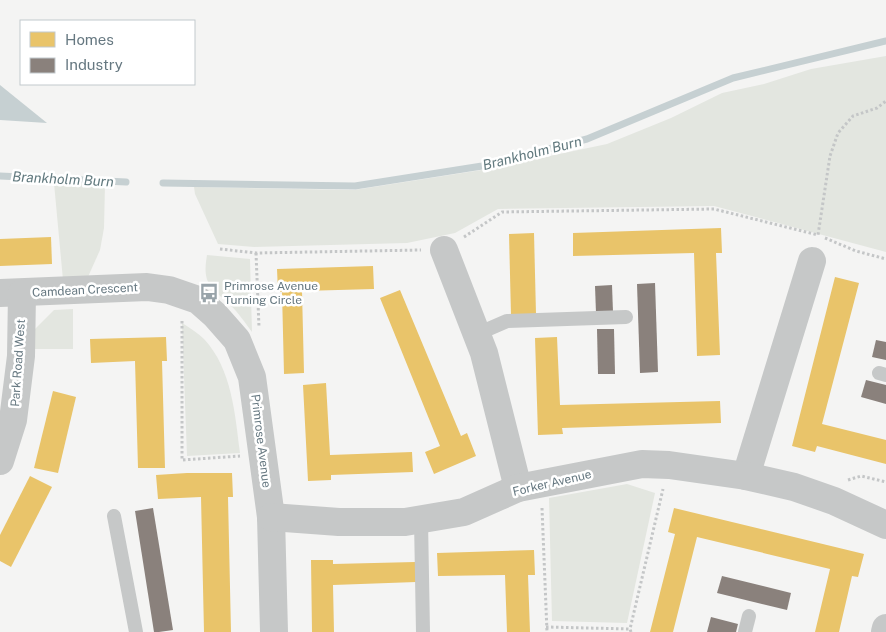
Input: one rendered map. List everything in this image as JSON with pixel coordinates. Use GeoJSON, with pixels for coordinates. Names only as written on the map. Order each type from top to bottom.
{"type":"FeatureCollection","features":[{"type":"Feature","properties":{"kind":"street"},"geometry":{"type":"LineString","coordinates":[[746,476],[815,248]]}},
{"type":"Feature","properties":{"kind":"street"},"geometry":{"type":"LineString","coordinates":[[444,250],[484,353],[529,486]]}},
{"type":"Feature","properties":{"kind":"street","name":"Camdean Crescent"},"geometry":{"type":"LineString","coordinates":[[11,293],[147,287],[176,292]]}},
{"type":"Feature","properties":{"kind":"street","name":"Primrose Avenue"},"geometry":{"type":"LineString","coordinates":[[176,292],[198,300],[215,315],[237,340],[252,377],[271,517],[274,632]]}},
{"type":"Feature","properties":{"kind":"street","name":"Park Road West"},"geometry":{"type":"LineString","coordinates":[[0,461],[13,420],[21,356],[11,293]]}},
{"type":"Feature","properties":{"kind":"street","name":"Forker Avenue"},"geometry":{"type":"LineString","coordinates":[[271,517],[339,522],[405,522],[421,520],[464,512],[529,486],[642,464],[669,465],[746,476],[794,487],[834,501],[886,525]]}},
{"type":"Feature","properties":{"kind":"street"},"geometry":{"type":"LineString","coordinates":[[885,632],[886,628]]}},
{"type":"Feature","properties":{"kind":"lane"},"geometry":{"type":"LineString","coordinates":[[476,334],[507,321],[626,317]]}},
{"type":"Feature","properties":{"kind":"lane"},"geometry":{"type":"LineString","coordinates":[[114,516],[136,632]]}},
{"type":"Feature","properties":{"kind":"lane"},"geometry":{"type":"LineString","coordinates":[[421,520],[424,632]]}},
{"type":"Feature","properties":{"kind":"lane"},"geometry":{"type":"LineString","coordinates":[[745,632],[749,616]]}},
{"type":"Feature","properties":{"kind":"path"},"geometry":{"type":"LineString","coordinates":[[815,248],[830,156],[838,133],[853,116],[877,108],[886,102]]}},
{"type":"Feature","properties":{"kind":"path"},"geometry":{"type":"LineString","coordinates":[[220,250],[256,253],[444,250],[502,212],[714,209],[815,248],[856,251],[886,259]]}},
{"type":"Feature","properties":{"kind":"path"},"geometry":{"type":"LineString","coordinates":[[256,253],[259,329]]}},
{"type":"Feature","properties":{"kind":"path"},"geometry":{"type":"LineString","coordinates":[[176,292],[182,460],[263,454]]}},
{"type":"Feature","properties":{"kind":"path"},"geometry":{"type":"LineString","coordinates":[[546,627],[630,631],[669,465]]}},
{"type":"Feature","properties":{"kind":"path"},"geometry":{"type":"LineString","coordinates":[[529,486],[546,632]]}},
{"type":"Feature","properties":{"kind":"shaded area"},"geometry":{"type":"Polygon","coordinates":[[[886,56],[886,252],[714,206],[498,209],[455,233],[407,243],[254,247],[218,244],[195,194],[194,187],[354,190],[488,169],[607,144],[671,118],[722,93],[764,84],[811,69],[886,56]]]}},
{"type":"Feature","properties":{"kind":"shaded area"},"geometry":{"type":"Polygon","coordinates":[[[0,85],[47,123],[0,120],[0,85]]]}},
{"type":"Feature","properties":{"kind":"shaded area"},"geometry":{"type":"Polygon","coordinates":[[[54,183],[105,184],[104,228],[100,250],[87,279],[63,280],[54,183]]]}},
{"type":"Feature","properties":{"kind":"shaded area"},"geometry":{"type":"Polygon","coordinates":[[[207,255],[250,259],[252,332],[236,311],[209,284],[206,272],[207,255]]]}},
{"type":"Feature","properties":{"kind":"shaded area"},"geometry":{"type":"Polygon","coordinates":[[[73,309],[73,349],[35,349],[35,329],[54,310],[73,309]]]}},
{"type":"Feature","properties":{"kind":"shaded area"},"geometry":{"type":"Polygon","coordinates":[[[182,323],[204,339],[221,364],[231,393],[240,453],[187,456],[182,323]]]}},
{"type":"Feature","properties":{"kind":"shaded area"},"geometry":{"type":"Polygon","coordinates":[[[627,484],[655,493],[627,623],[552,621],[549,498],[627,484]]]}},
{"type":"Feature","properties":{"kind":"building: Homes"},"geometry":{"type":"Polygon","coordinates":[[[721,228],[722,253],[716,253],[720,355],[697,356],[694,253],[573,256],[573,233],[721,228]]]}},
{"type":"Feature","properties":{"kind":"building: Homes"},"geometry":{"type":"Polygon","coordinates":[[[534,233],[536,314],[511,315],[509,234],[534,233]]]}},
{"type":"Feature","properties":{"kind":"building: Homes"},"geometry":{"type":"Polygon","coordinates":[[[51,237],[52,264],[0,266],[0,239],[51,237]]]}},
{"type":"Feature","properties":{"kind":"building: Homes"},"geometry":{"type":"Polygon","coordinates":[[[373,266],[374,289],[302,291],[304,373],[284,374],[282,292],[278,292],[277,269],[373,266]]]}},
{"type":"Feature","properties":{"kind":"building: Homes"},"geometry":{"type":"Polygon","coordinates":[[[835,277],[859,283],[822,424],[886,440],[886,464],[817,446],[815,452],[792,446],[835,277]]]}},
{"type":"Feature","properties":{"kind":"building: Homes"},"geometry":{"type":"Polygon","coordinates":[[[400,290],[461,436],[467,433],[476,456],[434,474],[425,452],[440,446],[380,298],[400,290]]]}},
{"type":"Feature","properties":{"kind":"building: Homes"},"geometry":{"type":"Polygon","coordinates":[[[166,337],[167,361],[162,361],[165,468],[138,468],[135,361],[91,363],[90,339],[166,337]]]}},
{"type":"Feature","properties":{"kind":"building: Homes"},"geometry":{"type":"Polygon","coordinates":[[[557,337],[560,405],[720,401],[721,423],[562,428],[563,434],[538,435],[535,338],[557,337]]]}},
{"type":"Feature","properties":{"kind":"building: Homes"},"geometry":{"type":"Polygon","coordinates":[[[326,383],[330,455],[412,452],[413,472],[331,475],[331,480],[308,481],[303,385],[326,383]]]}},
{"type":"Feature","properties":{"kind":"building: Homes"},"geometry":{"type":"Polygon","coordinates":[[[53,391],[76,397],[58,473],[34,468],[53,391]]]}},
{"type":"Feature","properties":{"kind":"building: Homes"},"geometry":{"type":"Polygon","coordinates":[[[232,473],[233,497],[228,497],[231,632],[204,632],[201,497],[158,499],[156,475],[232,473]]]}},
{"type":"Feature","properties":{"kind":"building: Homes"},"geometry":{"type":"Polygon","coordinates":[[[30,476],[52,487],[11,567],[0,561],[0,535],[30,476]]]}},
{"type":"Feature","properties":{"kind":"building: Homes"},"geometry":{"type":"Polygon","coordinates":[[[674,508],[864,554],[858,577],[852,576],[839,632],[815,632],[830,569],[697,537],[673,632],[650,632],[675,534],[668,532],[674,508]]]}},
{"type":"Feature","properties":{"kind":"building: Homes"},"geometry":{"type":"Polygon","coordinates":[[[534,550],[535,575],[528,575],[530,632],[507,632],[505,575],[438,576],[437,553],[534,550]]]}},
{"type":"Feature","properties":{"kind":"building: Homes"},"geometry":{"type":"Polygon","coordinates":[[[311,560],[333,560],[333,564],[415,562],[416,582],[333,585],[334,632],[312,632],[311,560]]]}},
{"type":"Feature","properties":{"kind":"building: Industry"},"geometry":{"type":"Polygon","coordinates":[[[655,283],[658,372],[640,373],[637,284],[655,283]]]}},
{"type":"Feature","properties":{"kind":"building: Industry"},"geometry":{"type":"Polygon","coordinates":[[[612,285],[613,312],[596,313],[595,286],[612,285]]]}},
{"type":"Feature","properties":{"kind":"building: Industry"},"geometry":{"type":"Polygon","coordinates":[[[597,329],[614,329],[615,374],[598,374],[597,329]]]}},
{"type":"Feature","properties":{"kind":"building: Industry"},"geometry":{"type":"Polygon","coordinates":[[[876,340],[886,342],[886,360],[872,357],[876,340]]]}},
{"type":"Feature","properties":{"kind":"building: Industry"},"geometry":{"type":"Polygon","coordinates":[[[866,380],[886,385],[886,404],[861,397],[866,380]]]}},
{"type":"Feature","properties":{"kind":"building: Industry"},"geometry":{"type":"Polygon","coordinates":[[[153,508],[173,630],[159,632],[154,632],[135,511],[153,508]]]}},
{"type":"Feature","properties":{"kind":"building: Industry"},"geometry":{"type":"Polygon","coordinates":[[[722,576],[791,593],[787,610],[717,593],[722,576]]]}},
{"type":"Feature","properties":{"kind":"building: Industry"},"geometry":{"type":"Polygon","coordinates":[[[711,617],[738,624],[736,632],[707,632],[711,617]]]}},
{"type":"Feature","properties":{"kind":"waterway","name":"Brankholm Burn"},"geometry":{"type":"LineString","coordinates":[[163,183],[355,186],[482,166],[587,139],[733,78],[886,41]]}},
{"type":"Feature","properties":{"kind":"waterway","name":"Brankholm Burn"},"geometry":{"type":"LineString","coordinates":[[0,176],[126,182]]}},
{"type":"Feature","properties":{"kind":"place","name":"Primrose Avenue Turning Circle"},"geometry":{"type":"Point","coordinates":[209,293]}}]}
